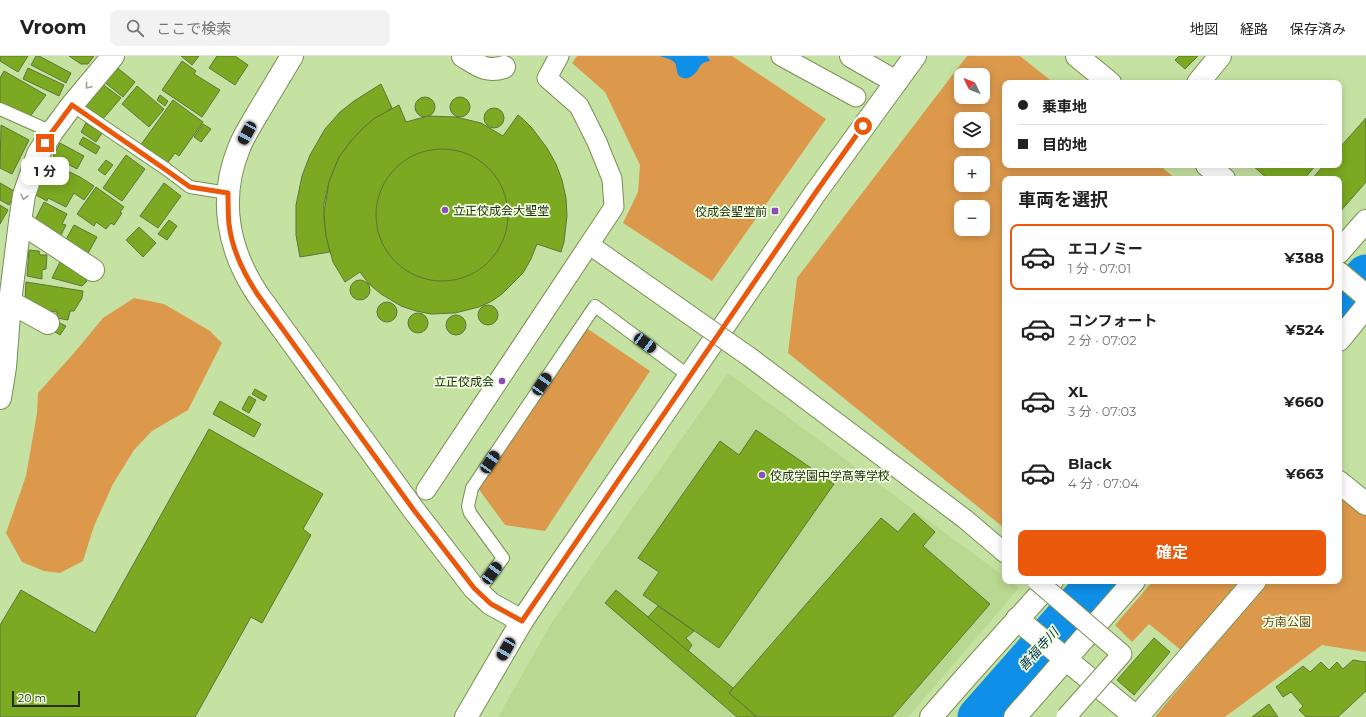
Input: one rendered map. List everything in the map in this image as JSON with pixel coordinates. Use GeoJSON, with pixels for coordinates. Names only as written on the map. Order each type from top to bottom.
{"type":"FeatureCollection","features":[{"type":"Feature","properties":{"kind":"street"},"geometry":{"type":"LineString","coordinates":[[0,391],[6,309],[24,196],[38,154],[72,105],[113,56]]}},
{"type":"Feature","properties":{"kind":"street"},"geometry":{"type":"LineString","coordinates":[[292,56],[239,147],[232,170],[228,193],[229,224],[233,245],[240,264],[250,282],[413,509],[474,588],[491,604],[522,621]]}},
{"type":"Feature","properties":{"kind":"street"},"geometry":{"type":"LineString","coordinates":[[463,56],[486,69],[492,70],[506,62]]}},
{"type":"Feature","properties":{"kind":"street"},"geometry":{"type":"LineString","coordinates":[[426,490],[614,207],[612,179],[597,142],[579,106],[547,78],[559,56]]}},
{"type":"Feature","properties":{"kind":"street"},"geometry":{"type":"LineString","coordinates":[[781,56],[856,98]]}},
{"type":"Feature","properties":{"kind":"street"},"geometry":{"type":"LineString","coordinates":[[851,56],[896,82]]}},
{"type":"Feature","properties":{"kind":"street"},"geometry":{"type":"LineString","coordinates":[[466,717],[522,621],[823,182],[915,56]]}},
{"type":"Feature","properties":{"kind":"street"},"geometry":{"type":"LineString","coordinates":[[1077,56],[1106,80]]}},
{"type":"Feature","properties":{"kind":"street"},"geometry":{"type":"LineString","coordinates":[[1200,80],[1220,56]]}},
{"type":"Feature","properties":{"kind":"street"},"geometry":{"type":"LineString","coordinates":[[1211,168],[1220,176]]}},
{"type":"Feature","properties":{"kind":"street"},"geometry":{"type":"LineString","coordinates":[[1342,249],[1366,221]]}},
{"type":"Feature","properties":{"kind":"street"},"geometry":{"type":"LineString","coordinates":[[20,222],[93,270]]}},
{"type":"Feature","properties":{"kind":"street"},"geometry":{"type":"LineString","coordinates":[[590,245],[751,358],[965,519],[1002,550]]}},
{"type":"Feature","properties":{"kind":"street"},"geometry":{"type":"LineString","coordinates":[[1342,276],[1365,299],[1342,335]]}},
{"type":"Feature","properties":{"kind":"street"},"geometry":{"type":"LineString","coordinates":[[6,309],[48,323]]}},
{"type":"Feature","properties":{"kind":"street"},"geometry":{"type":"LineString","coordinates":[[1342,485],[1366,504]]}},
{"type":"Feature","properties":{"kind":"street"},"geometry":{"type":"LineString","coordinates":[[1040,584],[1122,654],[1066,717]]}},
{"type":"Feature","properties":{"kind":"street"},"geometry":{"type":"LineString","coordinates":[[931,717],[1021,622],[1050,584]]}},
{"type":"Feature","properties":{"kind":"street"},"geometry":{"type":"LineString","coordinates":[[1015,717],[1059,655],[1131,584]]}},
{"type":"Feature","properties":{"kind":"street"},"geometry":{"type":"LineString","coordinates":[[1021,622],[1059,655],[1136,717],[1252,584]]}},
{"type":"Feature","properties":{"kind":"lane"},"geometry":{"type":"LineString","coordinates":[[72,105],[190,187],[228,193]]}},
{"type":"Feature","properties":{"kind":"lane"},"geometry":{"type":"LineString","coordinates":[[0,109],[52,132]]}},
{"type":"Feature","properties":{"kind":"lane"},"geometry":{"type":"LineString","coordinates":[[478,592],[503,558],[470,513],[468,506],[472,488],[595,306],[689,376]]}},
{"type":"Feature","properties":{"kind":"shaded area","name":"佼成学園中学高等学校"},"geometry":{"type":"Polygon","coordinates":[[[728,373],[1002,575],[1002,584],[1014,584],[1019,588],[908,717],[498,717],[552,622],[728,373]]]}},
{"type":"Feature","properties":{"kind":"green space"},"geometry":{"type":"Polygon","coordinates":[[[577,56],[732,56],[826,119],[712,281],[623,223],[638,192],[640,165],[605,92],[572,63],[577,56]]]}},
{"type":"Feature","properties":{"kind":"green space"},"geometry":{"type":"Polygon","coordinates":[[[967,56],[1020,56],[1050,80],[1002,80],[1002,168],[1163,168],[1172,176],[1002,176],[1002,526],[788,353],[797,278],[954,73],[954,104],[990,104],[990,68],[958,68],[967,56]]]}},
{"type":"Feature","properties":{"kind":"green space"},"geometry":{"type":"Polygon","coordinates":[[[134,298],[164,304],[210,331],[222,343],[188,410],[152,431],[134,450],[113,484],[94,526],[83,561],[60,573],[44,571],[22,562],[6,533],[26,476],[37,413],[38,393],[103,318],[134,298]]]}},
{"type":"Feature","properties":{"kind":"green space"},"geometry":{"type":"Polygon","coordinates":[[[585,327],[650,371],[545,531],[505,525],[478,488],[585,327]]]}},
{"type":"Feature","properties":{"kind":"green space","name":"方南公園"},"geometry":{"type":"Polygon","coordinates":[[[1342,495],[1366,514],[1366,652],[1322,645],[1225,717],[1155,717],[1266,584],[1342,584],[1342,495]]]}},
{"type":"Feature","properties":{"kind":"green space"},"geometry":{"type":"Polygon","coordinates":[[[1150,584],[1236,584],[1181,650],[1149,624],[1132,642],[1115,625],[1150,584]]]}},
{"type":"Feature","properties":{"kind":"water"},"geometry":{"type":"Polygon","coordinates":[[[660,56],[707,56],[710,61],[703,63],[692,76],[684,78],[679,76],[674,62],[660,56]]]}},
{"type":"Feature","properties":{"kind":"building"},"geometry":{"type":"Polygon","coordinates":[[[0,56],[28,56],[18,72],[0,61],[0,56]]]}},
{"type":"Feature","properties":{"kind":"building"},"geometry":{"type":"Polygon","coordinates":[[[36,56],[39,56],[71,73],[66,83],[31,65],[36,56]]]}},
{"type":"Feature","properties":{"kind":"building"},"geometry":{"type":"Polygon","coordinates":[[[69,56],[94,56],[88,64],[81,64],[69,56]]]}},
{"type":"Feature","properties":{"kind":"building"},"geometry":{"type":"Polygon","coordinates":[[[181,56],[199,56],[192,65],[181,56]]]}},
{"type":"Feature","properties":{"kind":"building"},"geometry":{"type":"Polygon","coordinates":[[[217,56],[235,56],[248,65],[235,85],[209,68],[217,56]]]}},
{"type":"Feature","properties":{"kind":"building"},"geometry":{"type":"Polygon","coordinates":[[[1179,56],[1198,56],[1185,69],[1175,60],[1179,56]]]}},
{"type":"Feature","properties":{"kind":"building"},"geometry":{"type":"Polygon","coordinates":[[[182,61],[196,71],[194,74],[220,90],[202,117],[162,90],[182,61]]]}},
{"type":"Feature","properties":{"kind":"building"},"geometry":{"type":"Polygon","coordinates":[[[115,66],[135,82],[123,97],[103,81],[115,66]]]}},
{"type":"Feature","properties":{"kind":"building"},"geometry":{"type":"Polygon","coordinates":[[[28,68],[64,85],[59,96],[23,79],[28,68]]]}},
{"type":"Feature","properties":{"kind":"building"},"geometry":{"type":"Polygon","coordinates":[[[4,71],[46,95],[29,118],[0,105],[0,78],[4,71]]]}},
{"type":"Feature","properties":{"kind":"building"},"geometry":{"type":"Polygon","coordinates":[[[101,83],[121,98],[102,120],[83,104],[101,83]]]}},
{"type":"Feature","properties":{"kind":"building"},"geometry":{"type":"Polygon","coordinates":[[[381,84],[392,108],[370,122],[351,141],[339,157],[329,182],[324,204],[324,220],[330,252],[300,257],[296,235],[296,205],[302,176],[310,155],[325,129],[340,112],[381,84]]]}},
{"type":"Feature","properties":{"kind":"building"},"geometry":{"type":"Polygon","coordinates":[[[137,86],[164,109],[149,127],[122,104],[137,86]]]}},
{"type":"Feature","properties":{"kind":"building"},"geometry":{"type":"Polygon","coordinates":[[[160,95],[168,101],[165,106],[157,100],[160,95]]]}},
{"type":"Feature","properties":{"kind":"building"},"geometry":{"type":"Polygon","coordinates":[[[425,97],[432,100],[435,107],[432,114],[425,117],[418,114],[415,107],[418,100],[425,97]]]}},
{"type":"Feature","properties":{"kind":"building"},"geometry":{"type":"Polygon","coordinates":[[[460,97],[467,100],[470,107],[467,114],[460,117],[453,114],[450,107],[453,100],[460,97]]]}},
{"type":"Feature","properties":{"kind":"building"},"geometry":{"type":"Polygon","coordinates":[[[173,100],[203,122],[179,156],[175,153],[166,165],[140,146],[173,100]]]}},
{"type":"Feature","properties":{"kind":"building","name":"立正佼成会大聖堂"},"geometry":{"type":"Polygon","coordinates":[[[399,105],[406,122],[428,116],[456,117],[481,123],[503,136],[518,115],[523,119],[547,148],[556,164],[562,180],[566,198],[567,216],[564,242],[561,252],[537,244],[523,273],[502,294],[479,307],[455,313],[431,314],[401,306],[381,294],[369,284],[360,272],[345,282],[333,262],[326,236],[324,213],[329,182],[339,157],[351,141],[375,118],[399,105]]]}},
{"type":"Feature","properties":{"kind":"building"},"geometry":{"type":"Polygon","coordinates":[[[494,108],[501,111],[504,118],[501,125],[494,128],[487,125],[484,118],[487,111],[494,108]]]}},
{"type":"Feature","properties":{"kind":"building"},"geometry":{"type":"Polygon","coordinates":[[[1366,118],[1366,182],[1342,210],[1342,176],[1315,176],[1321,168],[1342,168],[1342,145],[1366,118]]]}},
{"type":"Feature","properties":{"kind":"building"},"geometry":{"type":"Polygon","coordinates":[[[86,123],[102,133],[96,142],[81,132],[86,123]]]}},
{"type":"Feature","properties":{"kind":"building"},"geometry":{"type":"Polygon","coordinates":[[[203,124],[211,129],[201,142],[194,137],[203,124]]]}},
{"type":"Feature","properties":{"kind":"building"},"geometry":{"type":"Polygon","coordinates":[[[1,125],[29,140],[12,174],[0,168],[1,125]]]}},
{"type":"Feature","properties":{"kind":"building"},"geometry":{"type":"Polygon","coordinates":[[[83,137],[100,147],[96,154],[79,144],[83,137]]]}},
{"type":"Feature","properties":{"kind":"building"},"geometry":{"type":"Polygon","coordinates":[[[60,143],[84,156],[77,169],[53,156],[60,143]]]}},
{"type":"Feature","properties":{"kind":"building"},"geometry":{"type":"Polygon","coordinates":[[[448,149],[467,154],[479,160],[489,168],[497,178],[503,190],[507,202],[507,228],[503,240],[497,252],[489,262],[479,270],[467,276],[455,280],[436,281],[417,276],[405,270],[395,262],[387,252],[381,240],[377,228],[376,209],[381,190],[387,178],[395,168],[405,160],[417,154],[429,150],[448,149]]]}},
{"type":"Feature","properties":{"kind":"building"},"geometry":{"type":"Polygon","coordinates":[[[126,155],[145,169],[122,201],[103,188],[126,155]]]}},
{"type":"Feature","properties":{"kind":"building"},"geometry":{"type":"Polygon","coordinates":[[[106,160],[113,165],[105,175],[98,170],[106,160]]]}},
{"type":"Feature","properties":{"kind":"building"},"geometry":{"type":"Polygon","coordinates":[[[56,163],[62,166],[61,168],[94,186],[84,200],[74,193],[66,207],[48,198],[47,201],[34,194],[44,178],[41,176],[45,166],[51,170],[56,163]]]}},
{"type":"Feature","properties":{"kind":"building"},"geometry":{"type":"Polygon","coordinates":[[[1255,168],[1313,168],[1307,176],[1265,176],[1255,168]]]}},
{"type":"Feature","properties":{"kind":"building"},"geometry":{"type":"Polygon","coordinates":[[[0,183],[16,192],[9,205],[0,200],[0,183]]]}},
{"type":"Feature","properties":{"kind":"building"},"geometry":{"type":"Polygon","coordinates":[[[164,183],[181,196],[158,228],[140,216],[164,183]]]}},
{"type":"Feature","properties":{"kind":"building"},"geometry":{"type":"Polygon","coordinates":[[[96,187],[124,207],[114,225],[111,223],[106,229],[96,222],[94,226],[77,214],[96,187]]]}},
{"type":"Feature","properties":{"kind":"building"},"geometry":{"type":"Polygon","coordinates":[[[44,202],[67,214],[62,224],[66,225],[58,241],[31,228],[44,202]]]}},
{"type":"Feature","properties":{"kind":"building"},"geometry":{"type":"Polygon","coordinates":[[[0,205],[8,210],[0,224],[0,205]]]}},
{"type":"Feature","properties":{"kind":"building"},"geometry":{"type":"Polygon","coordinates":[[[169,220],[177,226],[167,240],[158,234],[169,220]]]}},
{"type":"Feature","properties":{"kind":"building"},"geometry":{"type":"Polygon","coordinates":[[[74,225],[97,237],[86,257],[63,245],[74,225]]]}},
{"type":"Feature","properties":{"kind":"building"},"geometry":{"type":"Polygon","coordinates":[[[139,227],[156,243],[143,257],[126,240],[139,227]]]}},
{"type":"Feature","properties":{"kind":"building"},"geometry":{"type":"Polygon","coordinates":[[[29,250],[39,251],[40,255],[47,255],[46,269],[42,270],[42,279],[27,276],[29,250]]]}},
{"type":"Feature","properties":{"kind":"building"},"geometry":{"type":"Polygon","coordinates":[[[60,262],[86,275],[87,281],[82,286],[52,278],[60,262]]]}},
{"type":"Feature","properties":{"kind":"building"},"geometry":{"type":"Polygon","coordinates":[[[356,280],[364,280],[370,286],[370,294],[364,300],[356,300],[350,294],[350,286],[356,280]]]}},
{"type":"Feature","properties":{"kind":"building"},"geometry":{"type":"Polygon","coordinates":[[[26,282],[83,291],[82,298],[74,311],[70,311],[68,320],[57,318],[57,312],[36,309],[25,304],[26,282]]]}},
{"type":"Feature","properties":{"kind":"building"},"geometry":{"type":"Polygon","coordinates":[[[383,302],[391,302],[397,308],[397,316],[391,322],[383,322],[377,316],[377,308],[383,302]]]}},
{"type":"Feature","properties":{"kind":"building"},"geometry":{"type":"Polygon","coordinates":[[[484,305],[492,305],[498,311],[498,319],[492,325],[484,325],[478,319],[478,311],[484,305]]]}},
{"type":"Feature","properties":{"kind":"building"},"geometry":{"type":"Polygon","coordinates":[[[418,313],[425,316],[428,323],[425,330],[418,333],[411,330],[408,323],[411,316],[418,313]]]}},
{"type":"Feature","properties":{"kind":"building"},"geometry":{"type":"Polygon","coordinates":[[[452,315],[460,315],[466,321],[466,329],[460,335],[452,335],[446,329],[446,321],[452,315]]]}},
{"type":"Feature","properties":{"kind":"building"},"geometry":{"type":"Polygon","coordinates":[[[54,320],[66,326],[60,335],[49,328],[54,320]]]}},
{"type":"Feature","properties":{"kind":"building"},"geometry":{"type":"Polygon","coordinates":[[[255,389],[267,396],[264,401],[252,394],[255,389]]]}},
{"type":"Feature","properties":{"kind":"building"},"geometry":{"type":"Polygon","coordinates":[[[249,396],[256,400],[249,413],[242,409],[249,396]]]}},
{"type":"Feature","properties":{"kind":"building"},"geometry":{"type":"Polygon","coordinates":[[[220,401],[261,424],[254,437],[213,414],[220,401]]]}},
{"type":"Feature","properties":{"kind":"building"},"geometry":{"type":"Polygon","coordinates":[[[209,429],[323,494],[303,529],[311,535],[262,623],[251,617],[195,717],[0,717],[0,625],[21,590],[95,633],[209,429]]]}},
{"type":"Feature","properties":{"kind":"building"},"geometry":{"type":"Polygon","coordinates":[[[756,430],[834,484],[719,648],[643,595],[659,572],[638,558],[720,441],[739,455],[756,430]]]}},
{"type":"Feature","properties":{"kind":"building"},"geometry":{"type":"Polygon","coordinates":[[[914,513],[935,532],[923,546],[990,604],[892,717],[757,717],[729,693],[881,518],[898,532],[914,513]]]}},
{"type":"Feature","properties":{"kind":"building"},"geometry":{"type":"Polygon","coordinates":[[[616,590],[733,688],[729,693],[757,717],[737,717],[605,603],[616,590]]]}},
{"type":"Feature","properties":{"kind":"building"},"geometry":{"type":"Polygon","coordinates":[[[658,606],[694,631],[686,638],[692,645],[688,651],[648,617],[658,606]]]}},
{"type":"Feature","properties":{"kind":"building"},"geometry":{"type":"Polygon","coordinates":[[[1154,638],[1170,652],[1134,695],[1117,680],[1154,638]]]}},
{"type":"Feature","properties":{"kind":"building"},"geometry":{"type":"Polygon","coordinates":[[[1353,660],[1366,662],[1366,691],[1338,717],[1306,717],[1299,710],[1303,706],[1291,692],[1283,697],[1276,687],[1303,666],[1310,672],[1321,662],[1329,670],[1337,662],[1343,669],[1353,660]]]}},
{"type":"Feature","properties":{"kind":"building"},"geometry":{"type":"Polygon","coordinates":[[[1269,704],[1278,717],[1252,717],[1269,704]]]}},
{"type":"Feature","properties":{"kind":"waterway","name":"善福寺川"},"geometry":{"type":"LineString","coordinates":[[1342,302],[1366,275]]}},
{"type":"Feature","properties":{"kind":"waterway","name":"善福寺川"},"geometry":{"type":"LineString","coordinates":[[978,717],[1095,584]]}},
{"type":"Feature","properties":{"kind":"place","name":"立正佼成会大聖堂"},"geometry":{"type":"Point","coordinates":[445,210]}},
{"type":"Feature","properties":{"kind":"place","name":"佼成会聖堂前"},"geometry":{"type":"Point","coordinates":[775,211]}},
{"type":"Feature","properties":{"kind":"place","name":"立正佼成会"},"geometry":{"type":"Point","coordinates":[502,381]}},
{"type":"Feature","properties":{"kind":"place","name":"佼成学園中学高等学校"},"geometry":{"type":"Point","coordinates":[762,475]}},
{"type":"Feature","properties":{"kind":"route"},"geometry":{"type":"LineString","coordinates":[[45,143],[72,105],[190,187],[228,193],[229,224],[233,245],[240,264],[258,295],[413,509],[474,588],[491,604],[522,621],[590,520],[863,126]]}}]}
